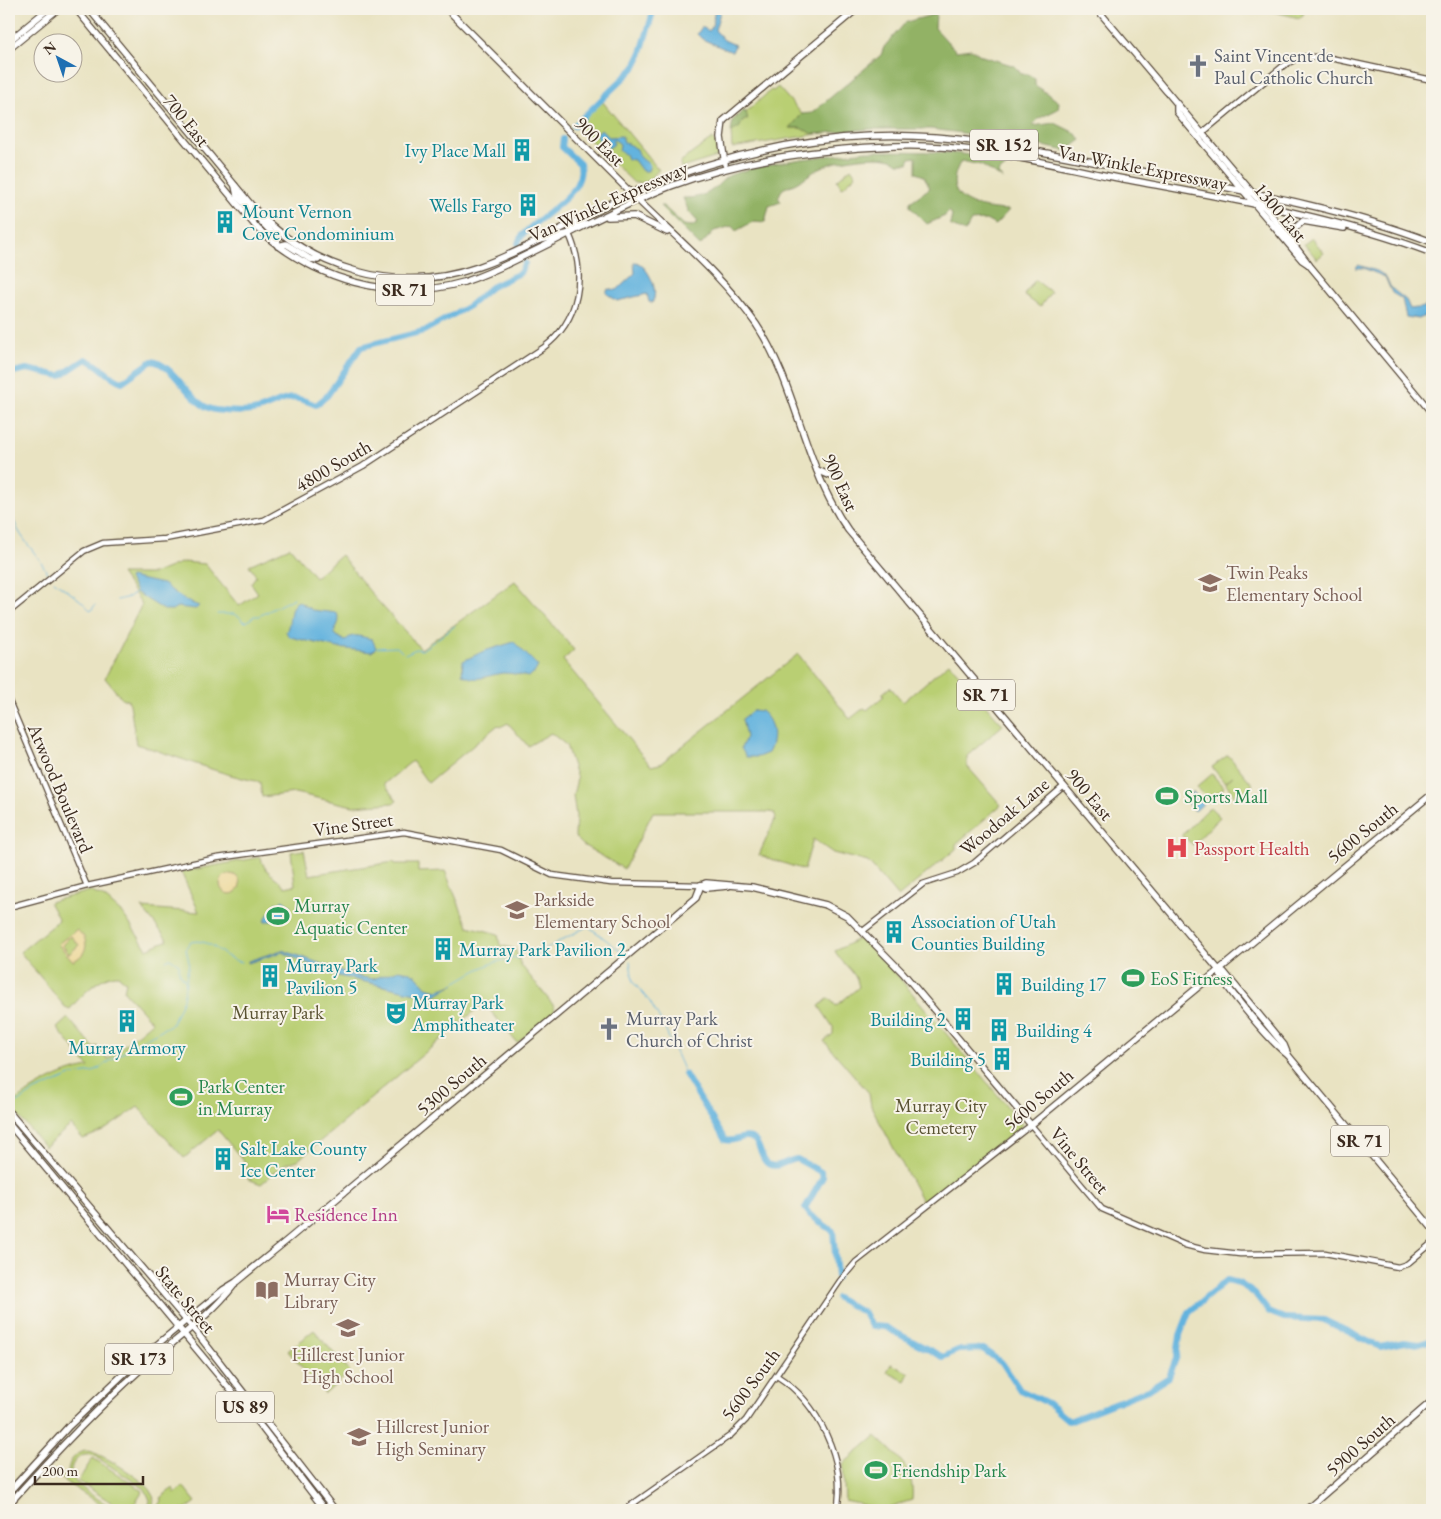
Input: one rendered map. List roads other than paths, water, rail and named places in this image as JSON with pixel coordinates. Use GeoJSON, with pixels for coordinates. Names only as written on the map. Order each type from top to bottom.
{"type":"FeatureCollection","features":[{"type":"Feature","properties":{"kind":"main road"},"geometry":{"type":"LineString","coordinates":[[9,41],[48,9]]}},
{"type":"Feature","properties":{"kind":"main road"},"geometry":{"type":"LineString","coordinates":[[9,50],[58,9]]}},
{"type":"Feature","properties":{"kind":"main road","name":"700 East"},"geometry":{"type":"LineString","coordinates":[[76,9],[243,213],[278,246]]}},
{"type":"Feature","properties":{"kind":"main road","name":"700 East"},"geometry":{"type":"LineString","coordinates":[[89,9],[261,216],[284,236]]}},
{"type":"Feature","properties":{"kind":"main road","name":"900 East"},"geometry":{"type":"LineString","coordinates":[[447,9],[741,305],[762,334],[780,368],[831,504],[848,530],[1218,969],[1219,976],[1225,984],[1279,1048],[1288,1055],[1432,1228]]}},
{"type":"Feature","properties":{"kind":"main road"},"geometry":{"type":"LineString","coordinates":[[726,168],[721,136],[723,122],[856,9]]}},
{"type":"Feature","properties":{"kind":"main road","name":"1300 East"},"geometry":{"type":"LineString","coordinates":[[1097,9],[1254,204],[1302,260],[1310,266]]}},
{"type":"Feature","properties":{"kind":"main road","name":"1300 East"},"geometry":{"type":"LineString","coordinates":[[1200,135],[1263,205],[1310,266],[1432,413]]}},
{"type":"Feature","properties":{"kind":"main road","name":"Van Winkle Expressway"},"geometry":{"type":"LineString","coordinates":[[284,236],[325,261],[345,269],[378,276],[429,277],[480,266],[632,194],[683,173],[724,160],[784,146],[830,139],[881,136],[936,137],[1005,145],[1244,191],[1336,211],[1432,242]]}},
{"type":"Feature","properties":{"kind":"main road","name":"Van Winkle Expressway"},"geometry":{"type":"LineString","coordinates":[[278,246],[310,266],[337,277],[378,288],[406,290],[436,288],[478,277],[638,200],[726,168],[778,157],[836,150],[899,146],[943,148],[1003,156],[1263,205],[1371,232],[1432,253]]}},
{"type":"Feature","properties":{"kind":"main road"},"geometry":{"type":"LineString","coordinates":[[1222,187],[1228,181],[1226,170]]}},
{"type":"Feature","properties":{"kind":"main road"},"geometry":{"type":"LineString","coordinates":[[234,184],[237,196],[275,236],[278,246],[284,243],[310,259],[325,261]]}},
{"type":"Feature","properties":{"kind":"main road"},"geometry":{"type":"LineString","coordinates":[[535,241],[547,240],[562,233],[569,234],[575,225],[598,209]]}},
{"type":"Feature","properties":{"kind":"main road","name":"SR 71"},"geometry":{"type":"LineString","coordinates":[[601,219],[622,215],[634,216],[675,237]]}},
{"type":"Feature","properties":{"kind":"main road"},"geometry":{"type":"LineString","coordinates":[[1293,242],[1294,229],[1303,221],[1361,232],[1371,232]]}},
{"type":"Feature","properties":{"kind":"main road"},"geometry":{"type":"LineString","coordinates":[[818,470],[836,478]]}},
{"type":"Feature","properties":{"kind":"main road","name":"5600 South"},"geometry":{"type":"LineString","coordinates":[[1031,1125],[1432,794]]}},
{"type":"Feature","properties":{"kind":"main road","name":"Vine Street"},"geometry":{"type":"LineString","coordinates":[[701,885],[706,883],[752,887],[831,906],[847,916],[912,984],[1031,1125]]}},
{"type":"Feature","properties":{"kind":"main road","name":"5300 South"},"geometry":{"type":"LineString","coordinates":[[9,1492],[83,1412],[178,1326],[222,1290],[236,1282],[687,906],[698,894],[701,885]]}},
{"type":"Feature","properties":{"kind":"main road","name":"State Street"},"geometry":{"type":"LineString","coordinates":[[9,1112],[186,1320],[335,1510]]}},
{"type":"Feature","properties":{"kind":"main road","name":"State Street"},"geometry":{"type":"LineString","coordinates":[[9,1124],[268,1435],[325,1510]]}},
{"type":"Feature","properties":{"kind":"main road","name":"5300 South"},"geometry":{"type":"LineString","coordinates":[[9,1504],[89,1418],[215,1307],[236,1282]]}},
{"type":"Feature","properties":{"kind":"main road"},"geometry":{"type":"LineString","coordinates":[[89,1418],[92,1409],[115,1387],[121,1376]]}},
{"type":"Feature","properties":{"kind":"main road","name":"5900 South"},"geometry":{"type":"LineString","coordinates":[[1306,1510],[1432,1401]]}},
{"type":"Feature","properties":{"kind":"main road"},"geometry":{"type":"LineString","coordinates":[[58,1450],[61,1441],[81,1420],[83,1412]]}},
{"type":"Feature","properties":{"kind":"street"},"geometry":{"type":"LineString","coordinates":[[1200,135],[1283,66],[1300,57],[1330,58],[1432,80]]}},
{"type":"Feature","properties":{"kind":"street","name":"4800 South"},"geometry":{"type":"LineString","coordinates":[[9,612],[84,551],[97,544],[165,539],[251,524],[272,516],[363,466],[543,348],[563,328],[572,314],[578,296],[577,260],[569,234]]}},
{"type":"Feature","properties":{"kind":"street","name":"Atwood Boulevard"},"geometry":{"type":"LineString","coordinates":[[9,701],[87,886]]}},
{"type":"Feature","properties":{"kind":"street","name":"Woodoak Lane"},"geometry":{"type":"LineString","coordinates":[[863,931],[923,884],[957,873],[970,866],[1064,786]]}},
{"type":"Feature","properties":{"kind":"street","name":"Vine Street"},"geometry":{"type":"LineString","coordinates":[[9,907],[87,886],[217,858],[404,832],[501,850],[552,875],[611,883],[701,885]]}},
{"type":"Feature","properties":{"kind":"street","name":"Vine Street"},"geometry":{"type":"LineString","coordinates":[[1031,1125],[1102,1209],[1189,1247],[1246,1255],[1325,1253],[1398,1267],[1407,1264],[1432,1244]]}},
{"type":"Feature","properties":{"kind":"street","name":"5600 South"},"geometry":{"type":"LineString","coordinates":[[624,1510],[734,1432],[752,1413],[840,1281],[856,1262],[1031,1125]]}},
{"type":"Feature","properties":{"kind":"street"},"geometry":{"type":"LineString","coordinates":[[778,1376],[792,1386],[804,1399],[829,1443],[838,1468],[837,1510]]}},
{"type":"Feature","properties":{"kind":"water"},"geometry":{"type":"Polygon","coordinates":[[[715,9],[721,9],[715,30],[724,40],[735,45],[732,52],[702,39],[697,34],[702,27],[709,31],[712,27],[715,9]]]}},
{"type":"Feature","properties":{"kind":"water"},"geometry":{"type":"Polygon","coordinates":[[[601,129],[609,137],[622,136],[624,142],[637,149],[640,157],[650,165],[648,171],[642,171],[634,160],[627,159],[625,154],[619,151],[620,144],[615,140],[612,140],[614,144],[609,148],[600,143],[596,134],[601,129]]]}},
{"type":"Feature","properties":{"kind":"water"},"geometry":{"type":"Polygon","coordinates":[[[636,262],[645,268],[652,280],[655,292],[652,303],[649,302],[647,294],[617,301],[606,293],[608,289],[617,290],[635,273],[634,263],[636,262]]]}},
{"type":"Feature","properties":{"kind":"water"},"geometry":{"type":"Polygon","coordinates":[[[1358,265],[1377,271],[1385,276],[1391,288],[1406,300],[1410,309],[1432,306],[1432,312],[1419,319],[1406,317],[1402,299],[1392,293],[1385,277],[1363,268],[1355,268],[1358,265]]]}},
{"type":"Feature","properties":{"kind":"water"},"geometry":{"type":"Polygon","coordinates":[[[130,577],[163,584],[186,601],[199,606],[196,609],[177,607],[172,610],[164,610],[137,593],[129,579],[130,577]]]}},
{"type":"Feature","properties":{"kind":"water"},"geometry":{"type":"Polygon","coordinates":[[[298,601],[312,610],[337,613],[339,621],[334,634],[345,641],[354,636],[361,636],[372,639],[376,648],[372,652],[338,648],[290,637],[286,632],[292,607],[298,601]]]}},
{"type":"Feature","properties":{"kind":"water"},"geometry":{"type":"Polygon","coordinates":[[[514,642],[538,666],[535,672],[528,677],[504,673],[483,678],[473,678],[462,674],[463,661],[484,651],[514,642]]]}},
{"type":"Feature","properties":{"kind":"water"},"geometry":{"type":"Polygon","coordinates":[[[754,710],[761,711],[769,720],[773,736],[771,748],[768,753],[758,757],[746,757],[741,748],[746,737],[742,719],[754,710]]]}},
{"type":"Feature","properties":{"kind":"water"},"geometry":{"type":"Polygon","coordinates":[[[1193,792],[1203,804],[1195,811],[1185,799],[1193,792]]]}},
{"type":"Feature","properties":{"kind":"water"},"geometry":{"type":"Polygon","coordinates":[[[283,899],[291,906],[288,912],[281,907],[286,915],[277,921],[264,921],[276,902],[279,904],[283,899]]]}},
{"type":"Feature","properties":{"kind":"water"},"geometry":{"type":"Polygon","coordinates":[[[282,950],[356,976],[373,979],[399,970],[410,972],[417,976],[426,987],[438,990],[455,984],[435,995],[424,995],[334,975],[282,952],[248,963],[248,961],[282,950]]]}},
{"type":"Feature","properties":{"kind":"waterway"},"geometry":{"type":"LineString","coordinates":[[574,126],[634,68],[640,56],[654,9]]}},
{"type":"Feature","properties":{"kind":"waterway"},"geometry":{"type":"LineString","coordinates":[[518,244],[522,236],[530,228],[565,199],[580,177],[580,164],[562,147],[563,139]]}},
{"type":"Feature","properties":{"kind":"waterway"},"geometry":{"type":"LineString","coordinates":[[9,373],[27,369],[60,376],[86,359],[122,382],[152,361],[161,364],[169,370],[197,401],[215,410],[232,412],[251,411],[293,398],[316,405],[327,396],[361,347],[424,331],[469,306],[491,287],[520,273],[525,263]]}},
{"type":"Feature","properties":{"kind":"waterway"},"geometry":{"type":"LineString","coordinates":[[9,513],[13,518]]}},
{"type":"Feature","properties":{"kind":"waterway"},"geometry":{"type":"LineString","coordinates":[[14,521],[21,535],[47,573]]}},
{"type":"Feature","properties":{"kind":"waterway"},"geometry":{"type":"LineString","coordinates":[[54,581],[80,600],[91,611],[95,605]]}},
{"type":"Feature","properties":{"kind":"waterway"},"geometry":{"type":"LineString","coordinates":[[117,600],[129,597],[136,592]]}},
{"type":"Feature","properties":{"kind":"waterway"},"geometry":{"type":"LineString","coordinates":[[241,618],[242,621],[247,622],[254,616],[259,616],[294,598]]}},
{"type":"Feature","properties":{"kind":"waterway"},"geometry":{"type":"LineString","coordinates":[[217,614],[234,614],[240,617]]}},
{"type":"Feature","properties":{"kind":"waterway"},"geometry":{"type":"LineString","coordinates":[[405,654],[416,649],[422,650],[455,626]]}},
{"type":"Feature","properties":{"kind":"waterway"},"geometry":{"type":"LineString","coordinates":[[376,648],[397,647],[402,652]]}},
{"type":"Feature","properties":{"kind":"waterway"},"geometry":{"type":"LineString","coordinates":[[530,957],[588,926],[622,952]]}},
{"type":"Feature","properties":{"kind":"waterway"},"geometry":{"type":"LineString","coordinates":[[12,1106],[35,1091],[73,1075],[93,1072],[139,1042],[172,1024],[183,999],[189,962],[186,949],[191,942],[205,943],[242,962]]}},
{"type":"Feature","properties":{"kind":"waterway"},"geometry":{"type":"LineString","coordinates":[[166,960],[170,958],[179,964],[179,972],[186,982]]}},
{"type":"Feature","properties":{"kind":"waterway"},"geometry":{"type":"LineString","coordinates":[[453,984],[492,963],[519,958]]}},
{"type":"Feature","properties":{"kind":"waterway"},"geometry":{"type":"LineString","coordinates":[[630,961],[633,982],[650,1002],[664,1027],[685,1074]]}},
{"type":"Feature","properties":{"kind":"waterway"},"geometry":{"type":"LineString","coordinates":[[685,1074],[725,1140],[748,1137],[755,1140],[763,1158],[771,1166],[797,1159],[821,1172],[823,1177],[805,1208],[810,1215],[833,1231],[837,1277]]}},
{"type":"Feature","properties":{"kind":"waterway"},"geometry":{"type":"LineString","coordinates":[[837,1298],[864,1313],[871,1326],[885,1327],[943,1357],[958,1350],[983,1349],[1003,1364],[1020,1390],[1048,1403],[1069,1421],[1150,1389],[1169,1377],[1177,1356],[1180,1335],[1189,1312],[1227,1280],[1239,1283],[1255,1294],[1269,1312],[1284,1318],[1324,1320],[1380,1347],[1404,1342],[1419,1344],[1432,1340]]}},
{"type":"Feature","properties":{"kind":"place","name":"Saint Vincent de Paul Catholic Church"},"geometry":{"type":"Point","coordinates":[1198,66]}},
{"type":"Feature","properties":{"kind":"place","name":"Ivy Place Mall"},"geometry":{"type":"Point","coordinates":[522,150]}},
{"type":"Feature","properties":{"kind":"place","name":"Wells Fargo"},"geometry":{"type":"Point","coordinates":[528,205]}},
{"type":"Feature","properties":{"kind":"place","name":"Mount Vernon Cove Condominium"},"geometry":{"type":"Point","coordinates":[225,222]}},
{"type":"Feature","properties":{"kind":"place","name":"Twin Peaks Elementary School"},"geometry":{"type":"Point","coordinates":[1210,583]}},
{"type":"Feature","properties":{"kind":"place","name":"Sports Mall"},"geometry":{"type":"Point","coordinates":[1167,796]}},
{"type":"Feature","properties":{"kind":"place","name":"Passport Health"},"geometry":{"type":"Point","coordinates":[1177,848]}},
{"type":"Feature","properties":{"kind":"place","name":"Parkside Elementary School"},"geometry":{"type":"Point","coordinates":[517,910]}},
{"type":"Feature","properties":{"kind":"place","name":"Murray Aquatic Center"},"geometry":{"type":"Point","coordinates":[278,916]}},
{"type":"Feature","properties":{"kind":"place","name":"Association of Utah Counties Building"},"geometry":{"type":"Point","coordinates":[894,932]}},
{"type":"Feature","properties":{"kind":"place","name":"Murray Park Pavilion 2"},"geometry":{"type":"Point","coordinates":[443,949]}},
{"type":"Feature","properties":{"kind":"place","name":"Murray Park Pavilion 5"},"geometry":{"type":"Point","coordinates":[270,976]}},
{"type":"Feature","properties":{"kind":"place","name":"EoS Fitness"},"geometry":{"type":"Point","coordinates":[1133,978]}},
{"type":"Feature","properties":{"kind":"place","name":"Building 17"},"geometry":{"type":"Point","coordinates":[1004,984]}},
{"type":"Feature","properties":{"kind":"place","name":"Murray Park Amphitheater"},"geometry":{"type":"Point","coordinates":[396,1013]}},
{"type":"Feature","properties":{"kind":"place","name":"Building 2"},"geometry":{"type":"Point","coordinates":[963,1019]}},
{"type":"Feature","properties":{"kind":"place","name":"Murray Armory"},"geometry":{"type":"Point","coordinates":[127,1021]}},
{"type":"Feature","properties":{"kind":"place","name":"Murray Park Church of Christ"},"geometry":{"type":"Point","coordinates":[609,1029]}},
{"type":"Feature","properties":{"kind":"place","name":"Building 4"},"geometry":{"type":"Point","coordinates":[999,1030]}},
{"type":"Feature","properties":{"kind":"place","name":"Building 5"},"geometry":{"type":"Point","coordinates":[1002,1059]}},
{"type":"Feature","properties":{"kind":"place","name":"Park Center in Murray"},"geometry":{"type":"Point","coordinates":[181,1097]}},
{"type":"Feature","properties":{"kind":"place","name":"Salt Lake County Ice Center"},"geometry":{"type":"Point","coordinates":[223,1159]}},
{"type":"Feature","properties":{"kind":"place","name":"Residence Inn"},"geometry":{"type":"Point","coordinates":[278,1214]}},
{"type":"Feature","properties":{"kind":"place","name":"Murray City Library"},"geometry":{"type":"Point","coordinates":[267,1290]}},
{"type":"Feature","properties":{"kind":"place","name":"Hillcrest Junior High School"},"geometry":{"type":"Point","coordinates":[348,1328]}},
{"type":"Feature","properties":{"kind":"place","name":"Hillcrest Junior High Seminary"},"geometry":{"type":"Point","coordinates":[359,1437]}},
{"type":"Feature","properties":{"kind":"place","name":"Friendship Park"},"geometry":{"type":"Point","coordinates":[876,1470]}},
{"type":"Feature","properties":{"kind":"park label","name":"Murray Park"},"geometry":{"type":"Point","coordinates":[278,1012]}},
{"type":"Feature","properties":{"kind":"park label","name":"Murray City Cemetery"},"geometry":{"type":"Point","coordinates":[941,1116]}}]}
